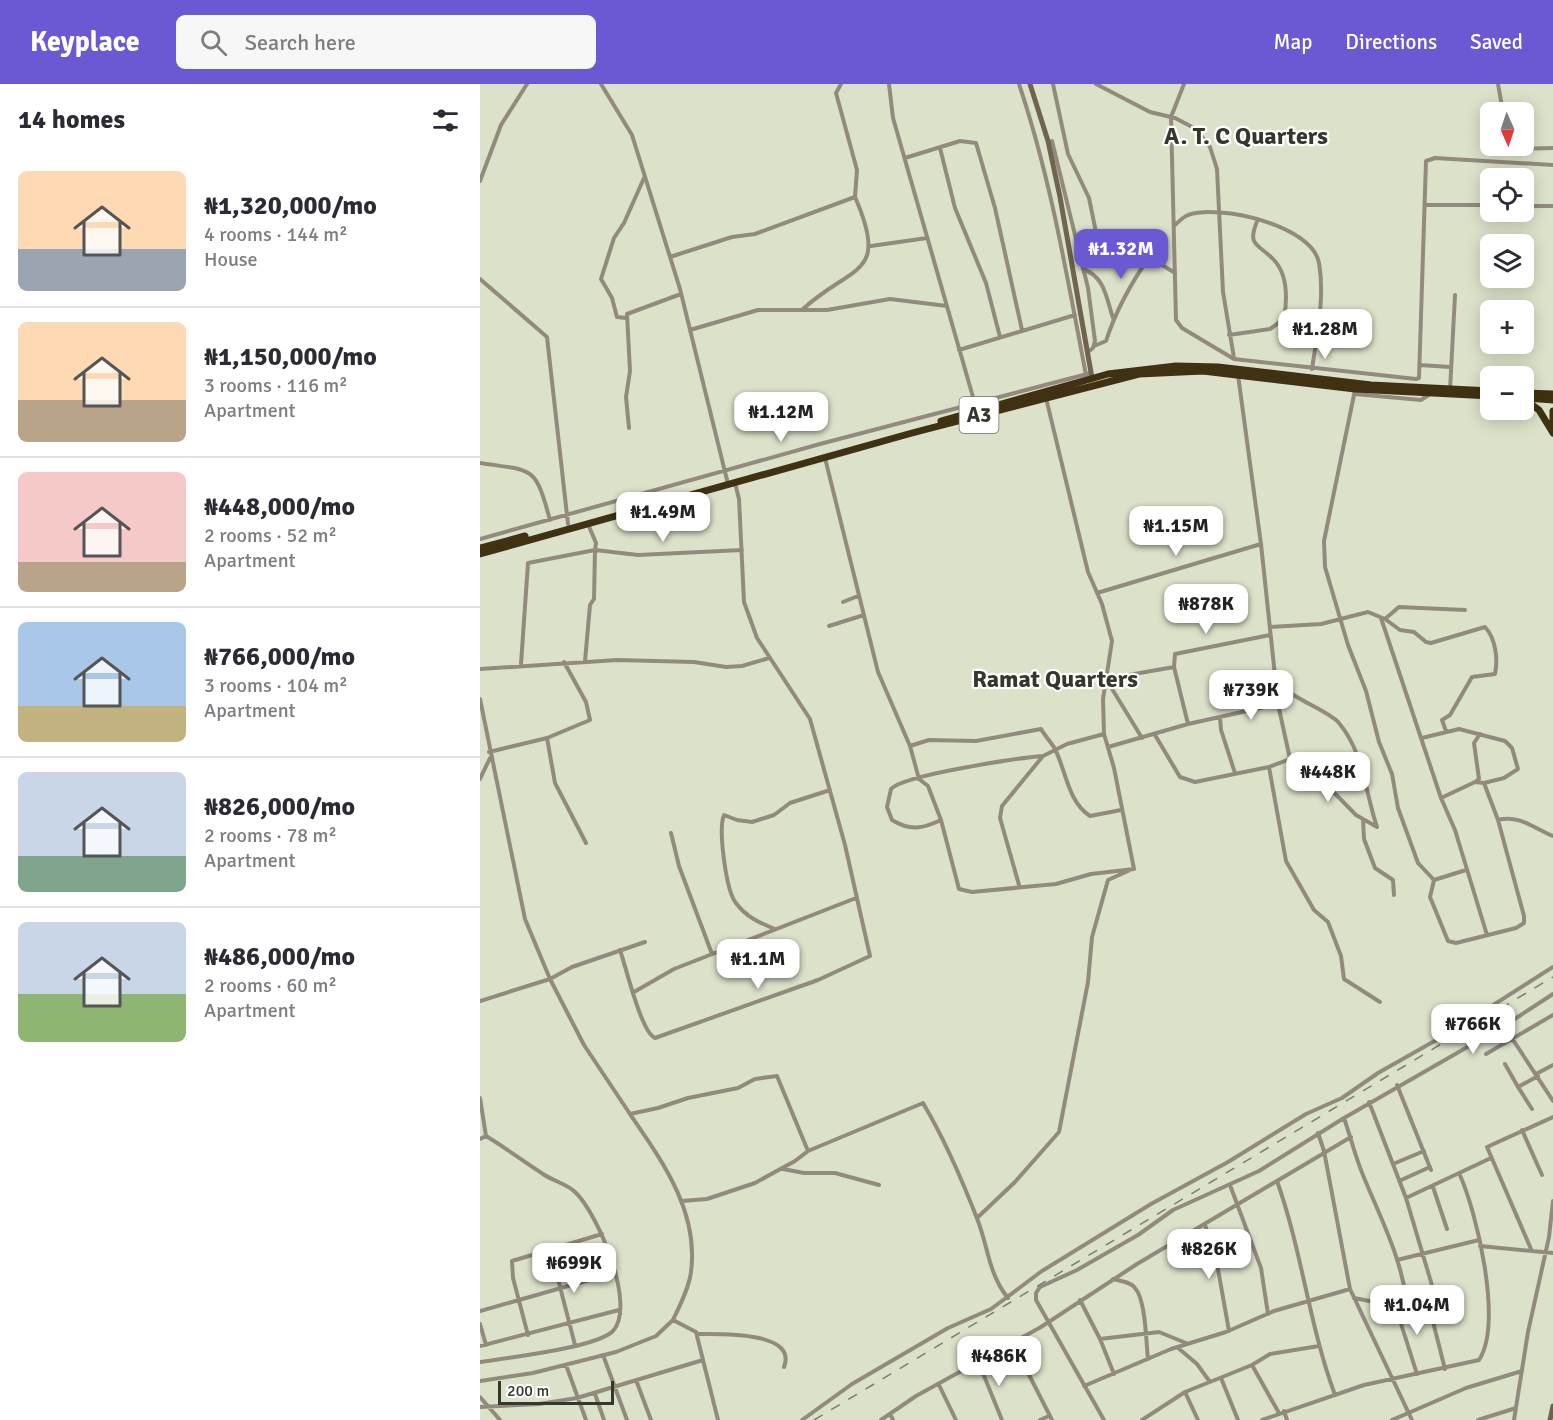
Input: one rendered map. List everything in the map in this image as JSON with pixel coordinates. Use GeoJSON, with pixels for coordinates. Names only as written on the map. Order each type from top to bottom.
{"type":"FeatureCollection","features":[{"type":"Feature","properties":{"kind":"highway","name":"A3"},"geometry":{"type":"LineString","coordinates":[[480,554],[1090,375],[1134,369],[1190,366],[1480,395]]}},
{"type":"Feature","properties":{"kind":"highway","name":"A3"},"geometry":{"type":"LineString","coordinates":[[480,548],[1046,397],[1146,373],[1191,371],[1238,375],[1355,391],[1431,393],[1480,391]]}},
{"type":"Feature","properties":{"kind":"highway"},"geometry":{"type":"LineString","coordinates":[[1534,393],[1553,394]]}},
{"type":"Feature","properties":{"kind":"highway"},"geometry":{"type":"LineString","coordinates":[[1534,399],[1553,400]]}},
{"type":"Feature","properties":{"kind":"highway"},"geometry":{"type":"LineString","coordinates":[[1534,406],[1539,410],[1553,433]]}},
{"type":"Feature","properties":{"kind":"highway"},"geometry":{"type":"LineString","coordinates":[[1553,411],[1553,423]]}},
{"type":"Feature","properties":{"kind":"street"},"geometry":{"type":"LineString","coordinates":[[480,181],[501,125],[527,84]]}},
{"type":"Feature","properties":{"kind":"street"},"geometry":{"type":"LineString","coordinates":[[601,84],[632,135],[681,294],[723,470],[740,499],[744,602],[748,618],[769,657],[810,718],[870,956],[818,980],[655,1038],[647,1032],[620,950]]}},
{"type":"Feature","properties":{"kind":"street"},"geometry":{"type":"LineString","coordinates":[[803,309],[862,265],[869,255],[871,246],[855,197],[857,170],[849,135],[836,97],[841,84]]}},
{"type":"Feature","properties":{"kind":"street"},"geometry":{"type":"LineString","coordinates":[[480,539],[723,470],[976,407],[893,118],[889,84]]}},
{"type":"Feature","properties":{"kind":"street"},"geometry":{"type":"LineString","coordinates":[[1019,84],[1036,136],[1090,375]]}},
{"type":"Feature","properties":{"kind":"street"},"geometry":{"type":"LineString","coordinates":[[1030,84],[1048,141],[1060,197],[1090,375]]}},
{"type":"Feature","properties":{"kind":"street"},"geometry":{"type":"LineString","coordinates":[[1053,84],[1068,154],[1089,198],[1098,242],[1138,250],[1175,273]]}},
{"type":"Feature","properties":{"kind":"street"},"geometry":{"type":"LineString","coordinates":[[1096,84],[1150,112],[1171,117],[1196,129],[1210,147],[1217,170],[1223,292],[1234,359]]}},
{"type":"Feature","properties":{"kind":"street"},"geometry":{"type":"LineString","coordinates":[[1184,84],[1171,117],[1176,321],[1179,326],[1234,359],[1416,380],[1419,378],[1420,365],[1426,162],[1428,159],[1553,165]]}},
{"type":"Feature","properties":{"kind":"street"},"geometry":{"type":"LineString","coordinates":[[1498,84],[1501,102]]}},
{"type":"Feature","properties":{"kind":"street"},"geometry":{"type":"LineString","coordinates":[[905,158],[960,141],[976,142],[995,208],[1022,330]]}},
{"type":"Feature","properties":{"kind":"street"},"geometry":{"type":"LineString","coordinates":[[1052,141],[1083,269],[1095,346]]}},
{"type":"Feature","properties":{"kind":"street"},"geometry":{"type":"LineString","coordinates":[[940,148],[955,208],[986,283],[1000,337]]}},
{"type":"Feature","properties":{"kind":"street"},"geometry":{"type":"LineString","coordinates":[[1534,149],[1553,148]]}},
{"type":"Feature","properties":{"kind":"street"},"geometry":{"type":"LineString","coordinates":[[626,318],[617,317],[612,298],[601,279],[614,238],[645,178]]}},
{"type":"Feature","properties":{"kind":"street"},"geometry":{"type":"LineString","coordinates":[[670,257],[732,237],[755,234],[855,197]]}},
{"type":"Feature","properties":{"kind":"street"},"geometry":{"type":"LineString","coordinates":[[1425,205],[1480,205]]}},
{"type":"Feature","properties":{"kind":"street"},"geometry":{"type":"LineString","coordinates":[[1534,206],[1553,206]]}},
{"type":"Feature","properties":{"kind":"street"},"geometry":{"type":"LineString","coordinates":[[1174,226],[1186,216],[1197,213],[1218,214],[1258,219],[1278,225],[1301,237],[1319,261],[1319,321],[1312,369]]}},
{"type":"Feature","properties":{"kind":"street"},"geometry":{"type":"LineString","coordinates":[[1229,335],[1270,329],[1284,319],[1286,297],[1283,279],[1274,260],[1252,240],[1258,219]]}},
{"type":"Feature","properties":{"kind":"street"},"geometry":{"type":"LineString","coordinates":[[871,246],[927,238]]}},
{"type":"Feature","properties":{"kind":"street"},"geometry":{"type":"LineString","coordinates":[[1087,353],[1106,341],[1113,318],[1132,282],[1150,256]]}},
{"type":"Feature","properties":{"kind":"street"},"geometry":{"type":"LineString","coordinates":[[1083,269],[1095,274],[1101,280],[1113,318]]}},
{"type":"Feature","properties":{"kind":"street"},"geometry":{"type":"LineString","coordinates":[[480,279],[547,337],[568,524]]}},
{"type":"Feature","properties":{"kind":"street"},"geometry":{"type":"LineString","coordinates":[[629,428],[626,397],[630,371],[627,314],[634,309],[681,294]]}},
{"type":"Feature","properties":{"kind":"street"},"geometry":{"type":"LineString","coordinates":[[1450,392],[1455,295]]}},
{"type":"Feature","properties":{"kind":"street"},"geometry":{"type":"LineString","coordinates":[[690,330],[758,310],[827,310],[890,299],[947,306]]}},
{"type":"Feature","properties":{"kind":"street"},"geometry":{"type":"LineString","coordinates":[[959,350],[1075,315]]}},
{"type":"Feature","properties":{"kind":"street"},"geometry":{"type":"LineString","coordinates":[[1420,365],[1450,368]]}},
{"type":"Feature","properties":{"kind":"street"},"geometry":{"type":"LineString","coordinates":[[1238,375],[1261,544],[1278,704],[1290,759]]}},
{"type":"Feature","properties":{"kind":"street"},"geometry":{"type":"LineString","coordinates":[[1355,391],[1324,541],[1325,567],[1366,691],[1379,742],[1392,774],[1398,808],[1418,863],[1434,880]]}},
{"type":"Feature","properties":{"kind":"street"},"geometry":{"type":"LineString","coordinates":[[1046,397],[1088,572],[1112,641],[1103,699],[1104,734],[1134,869]]}},
{"type":"Feature","properties":{"kind":"street"},"geometry":{"type":"LineString","coordinates":[[824,458],[884,691],[910,746],[919,778],[928,786],[941,820],[959,889],[962,892],[1056,884],[1091,874],[1134,869]]}},
{"type":"Feature","properties":{"kind":"street"},"geometry":{"type":"LineString","coordinates":[[480,463],[524,469],[536,478],[540,483],[550,520]]}},
{"type":"Feature","properties":{"kind":"street"},"geometry":{"type":"LineString","coordinates":[[585,661],[590,605],[594,599],[596,543],[588,524]]}},
{"type":"Feature","properties":{"kind":"street"},"geometry":{"type":"LineString","coordinates":[[1097,593],[1261,544]]}},
{"type":"Feature","properties":{"kind":"street"},"geometry":{"type":"LineString","coordinates":[[521,664],[528,563],[595,549],[638,555],[742,550]]}},
{"type":"Feature","properties":{"kind":"street"},"geometry":{"type":"LineString","coordinates":[[843,602],[858,596]]}},
{"type":"Feature","properties":{"kind":"street"},"geometry":{"type":"LineString","coordinates":[[1383,619],[1399,607],[1466,610]]}},
{"type":"Feature","properties":{"kind":"street"},"geometry":{"type":"LineString","coordinates":[[1270,627],[1341,620],[1368,612],[1400,630],[1414,632],[1426,642],[1431,643],[1485,627],[1489,631],[1497,657],[1495,674],[1472,677],[1450,715],[1442,720],[1446,731]]}},
{"type":"Feature","properties":{"kind":"street"},"geometry":{"type":"LineString","coordinates":[[829,626],[864,615]]}},
{"type":"Feature","properties":{"kind":"street"},"geometry":{"type":"LineString","coordinates":[[1383,619],[1441,798],[1455,830],[1487,935]]}},
{"type":"Feature","properties":{"kind":"street"},"geometry":{"type":"LineString","coordinates":[[1188,724],[1174,667],[1175,654],[1188,649],[1270,635]]}},
{"type":"Feature","properties":{"kind":"street"},"geometry":{"type":"LineString","coordinates":[[480,669],[521,664],[671,660],[726,667],[742,666],[769,657]]}},
{"type":"Feature","properties":{"kind":"street"},"geometry":{"type":"LineString","coordinates":[[489,752],[547,738],[586,723],[591,718],[586,702],[564,662]]}},
{"type":"Feature","properties":{"kind":"street"},"geometry":{"type":"LineString","coordinates":[[1106,679],[1174,667]]}},
{"type":"Feature","properties":{"kind":"street"},"geometry":{"type":"LineString","coordinates":[[1106,679],[1142,738]]}},
{"type":"Feature","properties":{"kind":"street"},"geometry":{"type":"LineString","coordinates":[[1155,735],[1180,777],[1195,782],[1269,767],[1290,759],[1306,764],[1341,801],[1377,827],[1361,764],[1339,722],[1300,701],[1277,683]]}},
{"type":"Feature","properties":{"kind":"street"},"geometry":{"type":"LineString","coordinates":[[480,699],[490,757],[525,919],[550,979],[588,1052],[666,1168],[682,1201],[690,1241],[691,1272],[673,1320],[656,1336],[603,1355],[566,1365],[480,1382]]}},
{"type":"Feature","properties":{"kind":"street"},"geometry":{"type":"LineString","coordinates":[[1108,747],[1188,724],[1278,704]]}},
{"type":"Feature","properties":{"kind":"street"},"geometry":{"type":"LineString","coordinates":[[1220,717],[1221,730],[1235,773]]}},
{"type":"Feature","properties":{"kind":"street"},"geometry":{"type":"LineString","coordinates":[[910,746],[929,740],[976,741],[998,738],[1038,728],[1055,749],[1075,799],[1083,812],[1090,816],[1121,810]]}},
{"type":"Feature","properties":{"kind":"street"},"geometry":{"type":"LineString","coordinates":[[1422,738],[1459,729],[1508,743],[1518,769],[1504,778],[1484,783],[1475,782]]}},
{"type":"Feature","properties":{"kind":"street"},"geometry":{"type":"LineString","coordinates":[[1019,886],[1000,814],[1002,806],[1043,756],[1055,749],[1104,734]]}},
{"type":"Feature","properties":{"kind":"street"},"geometry":{"type":"LineString","coordinates":[[1441,798],[1479,779],[1474,743],[1480,734]]}},
{"type":"Feature","properties":{"kind":"street"},"geometry":{"type":"LineString","coordinates":[[547,738],[555,783],[586,843]]}},
{"type":"Feature","properties":{"kind":"street"},"geometry":{"type":"LineString","coordinates":[[941,820],[925,828],[910,829],[892,820],[888,814],[889,795],[894,785],[990,762],[1043,756]]}},
{"type":"Feature","properties":{"kind":"street"},"geometry":{"type":"LineString","coordinates":[[480,778],[490,757]]}},
{"type":"Feature","properties":{"kind":"street"},"geometry":{"type":"LineString","coordinates":[[1269,767],[1286,861],[1314,910],[1328,922],[1341,956],[1344,979],[1380,1002]]}},
{"type":"Feature","properties":{"kind":"street"},"geometry":{"type":"LineString","coordinates":[[1434,880],[1430,897],[1448,941],[1456,943],[1516,928],[1524,923],[1498,819],[1484,783]]}},
{"type":"Feature","properties":{"kind":"street"},"geometry":{"type":"LineString","coordinates":[[775,929],[756,922],[735,902],[723,857],[721,822],[724,815],[752,822],[774,815],[790,803],[830,790]]}},
{"type":"Feature","properties":{"kind":"street"},"geometry":{"type":"LineString","coordinates":[[1498,819],[1505,818],[1532,824],[1553,836]]}},
{"type":"Feature","properties":{"kind":"street"},"geometry":{"type":"LineString","coordinates":[[1363,819],[1364,839],[1375,868],[1393,880],[1394,895]]}},
{"type":"Feature","properties":{"kind":"street"},"geometry":{"type":"LineString","coordinates":[[671,833],[680,866],[712,954]]}},
{"type":"Feature","properties":{"kind":"street"},"geometry":{"type":"LineString","coordinates":[[977,1218],[1015,1182],[1059,1132],[1088,982],[1092,937],[1102,897],[1108,880],[1134,869]]}},
{"type":"Feature","properties":{"kind":"street"},"geometry":{"type":"LineString","coordinates":[[1434,880],[1466,870]]}},
{"type":"Feature","properties":{"kind":"street"},"geometry":{"type":"LineString","coordinates":[[634,992],[654,978],[856,898]]}},
{"type":"Feature","properties":{"kind":"street"},"geometry":{"type":"LineString","coordinates":[[480,1001],[550,979],[572,967],[645,942]]}},
{"type":"Feature","properties":{"kind":"street"},"geometry":{"type":"LineString","coordinates":[[802,1420],[852,1384],[930,1338],[991,1309],[1042,1271],[1151,1204],[1228,1162],[1306,1114],[1342,1098],[1378,1073],[1454,1030],[1553,967]]}},
{"type":"Feature","properties":{"kind":"street"},"geometry":{"type":"LineString","coordinates":[[1104,1420],[1036,1300],[1036,1293],[1040,1287],[1068,1275],[1138,1235],[1173,1210],[1259,1171],[1397,1085],[1504,1026],[1553,994]]}},
{"type":"Feature","properties":{"kind":"street"},"geometry":{"type":"LineString","coordinates":[[1486,1054],[1553,1015]]}},
{"type":"Feature","properties":{"kind":"street"},"geometry":{"type":"LineString","coordinates":[[1504,1026],[1553,1101]]}},
{"type":"Feature","properties":{"kind":"street"},"geometry":{"type":"LineString","coordinates":[[1505,1064],[1532,1108]]}},
{"type":"Feature","properties":{"kind":"street"},"geometry":{"type":"LineString","coordinates":[[1518,1087],[1553,1065]]}},
{"type":"Feature","properties":{"kind":"street"},"geometry":{"type":"LineString","coordinates":[[630,1114],[688,1098],[738,1088],[755,1079],[777,1076],[808,1151]]}},
{"type":"Feature","properties":{"kind":"street"},"geometry":{"type":"LineString","coordinates":[[1397,1085],[1430,1169],[1400,1181]]}},
{"type":"Feature","properties":{"kind":"street"},"geometry":{"type":"LineString","coordinates":[[480,1098],[486,1136],[544,1175],[574,1190],[592,1211],[602,1234],[614,1274],[620,1310],[618,1322],[613,1331],[594,1341],[480,1362]]}},
{"type":"Feature","properties":{"kind":"street"},"geometry":{"type":"LineString","coordinates":[[1354,1298],[1448,1316],[1443,1303],[1434,1292],[1406,1198],[1369,1102]]}},
{"type":"Feature","properties":{"kind":"street"},"geometry":{"type":"LineString","coordinates":[[682,1201],[707,1199],[733,1191],[782,1169],[808,1151],[923,1103],[977,1218],[992,1268],[1000,1288],[1008,1298]]}},
{"type":"Feature","properties":{"kind":"street"},"geometry":{"type":"LineString","coordinates":[[1344,1118],[1365,1180],[1379,1208],[1405,1283],[1408,1308]]}},
{"type":"Feature","properties":{"kind":"street"},"geometry":{"type":"LineString","coordinates":[[1531,1249],[1487,1147],[1553,1118]]}},
{"type":"Feature","properties":{"kind":"street"},"geometry":{"type":"LineString","coordinates":[[1522,1130],[1542,1175]]}},
{"type":"Feature","properties":{"kind":"street"},"geometry":{"type":"LineString","coordinates":[[1318,1133],[1324,1151],[1350,1289],[1412,1420]]}},
{"type":"Feature","properties":{"kind":"street"},"geometry":{"type":"LineString","coordinates":[[480,1138],[486,1136]]}},
{"type":"Feature","properties":{"kind":"street"},"geometry":{"type":"LineString","coordinates":[[881,1420],[1015,1341],[1324,1151],[1351,1137]]}},
{"type":"Feature","properties":{"kind":"street"},"geometry":{"type":"LineString","coordinates":[[1393,1164],[1424,1151]]}},
{"type":"Feature","properties":{"kind":"street"},"geometry":{"type":"LineString","coordinates":[[1406,1198],[1491,1158]]}},
{"type":"Feature","properties":{"kind":"street"},"geometry":{"type":"LineString","coordinates":[[782,1169],[804,1173],[835,1173],[879,1185]]}},
{"type":"Feature","properties":{"kind":"street"},"geometry":{"type":"LineString","coordinates":[[1264,1420],[1281,1412],[1392,1379],[1479,1360],[1482,1355],[1490,1307],[1479,1240],[1468,1196],[1459,1173]]}},
{"type":"Feature","properties":{"kind":"street"},"geometry":{"type":"LineString","coordinates":[[1277,1181],[1309,1301],[1318,1346],[1335,1395]]}},
{"type":"Feature","properties":{"kind":"street"},"geometry":{"type":"LineString","coordinates":[[1230,1185],[1261,1268],[1268,1314]]}},
{"type":"Feature","properties":{"kind":"street"},"geometry":{"type":"LineString","coordinates":[[1433,1186],[1447,1229]]}},
{"type":"Feature","properties":{"kind":"street"},"geometry":{"type":"LineString","coordinates":[[1514,1420],[1546,1252],[1553,1201]]}},
{"type":"Feature","properties":{"kind":"street"},"geometry":{"type":"LineString","coordinates":[[1205,1225],[1216,1258],[1229,1331]]}},
{"type":"Feature","properties":{"kind":"street"},"geometry":{"type":"LineString","coordinates":[[528,1335],[510,1265],[512,1261],[602,1234]]}},
{"type":"Feature","properties":{"kind":"street"},"geometry":{"type":"LineString","coordinates":[[1397,1260],[1479,1240]]}},
{"type":"Feature","properties":{"kind":"street"},"geometry":{"type":"LineString","coordinates":[[1480,1246],[1531,1249],[1553,1253]]}},
{"type":"Feature","properties":{"kind":"street"},"geometry":{"type":"LineString","coordinates":[[550,1248],[575,1345]]}},
{"type":"Feature","properties":{"kind":"street"},"geometry":{"type":"LineString","coordinates":[[480,1311],[614,1274]]}},
{"type":"Feature","properties":{"kind":"street"},"geometry":{"type":"LineString","coordinates":[[1113,1279],[1134,1286],[1137,1290],[1148,1359]]}},
{"type":"Feature","properties":{"kind":"street"},"geometry":{"type":"LineString","coordinates":[[1084,1386],[1178,1347],[1229,1331],[1268,1314],[1350,1289]]}},
{"type":"Feature","properties":{"kind":"street"},"geometry":{"type":"LineString","coordinates":[[1080,1300],[1100,1339],[1114,1374]]}},
{"type":"Feature","properties":{"kind":"street"},"geometry":{"type":"LineString","coordinates":[[1395,1305],[1417,1374]]}},
{"type":"Feature","properties":{"kind":"street"},"geometry":{"type":"LineString","coordinates":[[480,1346],[620,1310]]}},
{"type":"Feature","properties":{"kind":"street"},"geometry":{"type":"LineString","coordinates":[[1431,1314],[1445,1369]]}},
{"type":"Feature","properties":{"kind":"street"},"geometry":{"type":"LineString","coordinates":[[673,1320],[697,1334],[732,1335],[774,1342],[787,1352],[788,1357],[784,1367]]}},
{"type":"Feature","properties":{"kind":"street"},"geometry":{"type":"LineString","coordinates":[[480,1325],[486,1345]]}},
{"type":"Feature","properties":{"kind":"street"},"geometry":{"type":"LineString","coordinates":[[1100,1339],[1159,1332],[1186,1344]]}},
{"type":"Feature","properties":{"kind":"street"},"geometry":{"type":"LineString","coordinates":[[697,1334],[718,1420]]}},
{"type":"Feature","properties":{"kind":"street"},"geometry":{"type":"LineString","coordinates":[[1015,1341],[1050,1418],[1040,1420]]}},
{"type":"Feature","properties":{"kind":"street"},"geometry":{"type":"LineString","coordinates":[[1143,1420],[1185,1392],[1252,1365],[1282,1350],[1318,1346]]}},
{"type":"Feature","properties":{"kind":"street"},"geometry":{"type":"LineString","coordinates":[[1178,1347],[1204,1371],[1210,1382]]}},
{"type":"Feature","properties":{"kind":"street"},"geometry":{"type":"LineString","coordinates":[[603,1355],[627,1420]]}},
{"type":"Feature","properties":{"kind":"street"},"geometry":{"type":"LineString","coordinates":[[480,1407],[577,1398],[703,1360]]}},
{"type":"Feature","properties":{"kind":"street"},"geometry":{"type":"LineString","coordinates":[[978,1361],[1002,1420]]}},
{"type":"Feature","properties":{"kind":"street"},"geometry":{"type":"LineString","coordinates":[[566,1365],[586,1420]]}},
{"type":"Feature","properties":{"kind":"street"},"geometry":{"type":"LineString","coordinates":[[1252,1365],[1287,1420]]}},
{"type":"Feature","properties":{"kind":"street"},"geometry":{"type":"LineString","coordinates":[[1392,1420],[1408,1411],[1466,1388],[1522,1371]]}},
{"type":"Feature","properties":{"kind":"street"},"geometry":{"type":"LineString","coordinates":[[1221,1378],[1238,1420]]}},
{"type":"Feature","properties":{"kind":"street"},"geometry":{"type":"LineString","coordinates":[[636,1380],[651,1420]]}},
{"type":"Feature","properties":{"kind":"street"},"geometry":{"type":"LineString","coordinates":[[939,1385],[956,1420]]}},
{"type":"Feature","properties":{"kind":"street"},"geometry":{"type":"LineString","coordinates":[[1185,1392],[1198,1420]]}},
{"type":"Feature","properties":{"kind":"street"},"geometry":{"type":"LineString","coordinates":[[595,1394],[604,1420]]}},
{"type":"Feature","properties":{"kind":"street"},"geometry":{"type":"LineString","coordinates":[[480,1397],[500,1420]]}},
{"type":"Feature","properties":{"kind":"street"},"geometry":{"type":"LineString","coordinates":[[1550,1420],[1553,1406]]}},
{"type":"Feature","properties":{"kind":"street"},"geometry":{"type":"LineString","coordinates":[[1478,1420],[1516,1408]]}},
{"type":"Feature","properties":{"kind":"street"},"geometry":{"type":"LineString","coordinates":[[890,1414],[893,1420]]}},
{"type":"Feature","properties":{"kind":"railway"},"geometry":{"type":"LineString","coordinates":[[814,1420],[1553,977]]}},
{"type":"Feature","properties":{"kind":"district","name":"A. T. C Quarters"},"geometry":{"type":"Point","coordinates":[1246,136]}},
{"type":"Feature","properties":{"kind":"district","name":"Ramat Quarters"},"geometry":{"type":"Point","coordinates":[1055,679]}}]}
